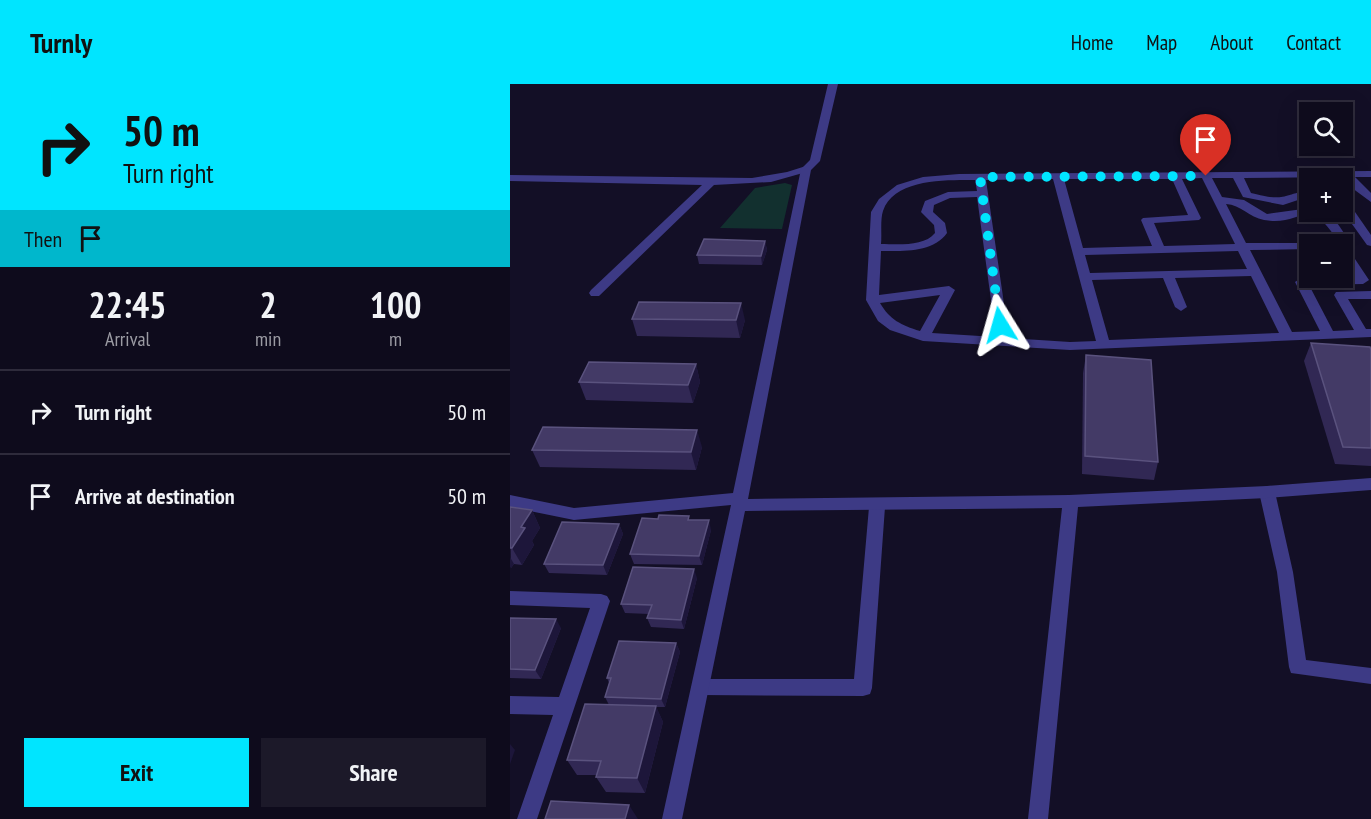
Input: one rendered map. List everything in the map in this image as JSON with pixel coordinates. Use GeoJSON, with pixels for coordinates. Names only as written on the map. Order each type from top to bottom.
{"type":"FeatureCollection","features":[{"type":"Feature","properties":{"kind":"street"},"geometry":{"type":"LineString","coordinates":[[510,177],[712,181],[759,179],[796,173],[806,169],[815,160],[834,84]]}},
{"type":"Feature","properties":{"kind":"street"},"geometry":{"type":"LineString","coordinates":[[672,819],[806,169]]}},
{"type":"Feature","properties":{"kind":"street"},"geometry":{"type":"LineString","coordinates":[[1353,174],[1371,174]]}},
{"type":"Feature","properties":{"kind":"street"},"geometry":{"type":"LineString","coordinates":[[1299,175],[980,177],[926,180],[911,184],[887,197],[878,212],[872,300],[883,318],[895,327],[923,337],[1003,343],[1104,346],[1366,333]]}},
{"type":"Feature","properties":{"kind":"street"},"geometry":{"type":"LineString","coordinates":[[1159,249],[1147,220],[1195,218],[1176,176]]}},
{"type":"Feature","properties":{"kind":"street"},"geometry":{"type":"LineString","coordinates":[[1206,176],[1288,337]]}},
{"type":"Feature","properties":{"kind":"street"},"geometry":{"type":"LineString","coordinates":[[1237,176],[1247,195],[1264,201],[1283,202],[1299,196]]}},
{"type":"Feature","properties":{"kind":"street"},"geometry":{"type":"LineString","coordinates":[[980,177],[1003,343]]}},
{"type":"Feature","properties":{"kind":"street"},"geometry":{"type":"LineString","coordinates":[[1058,177],[1104,346]]}},
{"type":"Feature","properties":{"kind":"street"},"geometry":{"type":"LineString","coordinates":[[595,293],[712,181]]}},
{"type":"Feature","properties":{"kind":"street"},"geometry":{"type":"LineString","coordinates":[[1353,182],[1371,199]]}},
{"type":"Feature","properties":{"kind":"street"},"geometry":{"type":"LineString","coordinates":[[875,247],[909,247],[927,244],[939,236],[941,231],[939,223],[927,212],[929,203],[948,195],[982,194]]}},
{"type":"Feature","properties":{"kind":"street"},"geometry":{"type":"LineString","coordinates":[[1219,200],[1241,203],[1252,212],[1266,217],[1280,217],[1299,211]]}},
{"type":"Feature","properties":{"kind":"street"},"geometry":{"type":"LineString","coordinates":[[1353,218],[1370,244],[1353,245]]}},
{"type":"Feature","properties":{"kind":"street"},"geometry":{"type":"LineString","coordinates":[[1078,252],[1299,245]]}},
{"type":"Feature","properties":{"kind":"street"},"geometry":{"type":"LineString","coordinates":[[1353,264],[1363,280],[1353,280]]}},
{"type":"Feature","properties":{"kind":"street"},"geometry":{"type":"LineString","coordinates":[[1085,277],[1255,272]]}},
{"type":"Feature","properties":{"kind":"street"},"geometry":{"type":"LineString","coordinates":[[1168,275],[1181,307]]}},
{"type":"Feature","properties":{"kind":"street"},"geometry":{"type":"LineString","coordinates":[[1304,288],[1329,335]]}},
{"type":"Feature","properties":{"kind":"street"},"geometry":{"type":"LineString","coordinates":[[872,300],[949,290],[923,337]]}},
{"type":"Feature","properties":{"kind":"street"},"geometry":{"type":"LineString","coordinates":[[1366,333],[1340,296],[1371,295]]}},
{"type":"Feature","properties":{"kind":"street"},"geometry":{"type":"LineString","coordinates":[[510,501],[574,514],[739,501],[877,507],[1267,492],[1371,484]]}},
{"type":"Feature","properties":{"kind":"street"},"geometry":{"type":"LineString","coordinates":[[1267,492],[1285,572],[1298,667],[1371,676]]}},
{"type":"Feature","properties":{"kind":"street"},"geometry":{"type":"LineString","coordinates":[[1038,819],[1071,501]]}},
{"type":"Feature","properties":{"kind":"street"},"geometry":{"type":"LineString","coordinates":[[701,687],[863,688],[877,507]]}},
{"type":"Feature","properties":{"kind":"street"},"geometry":{"type":"LineString","coordinates":[[510,598],[601,601],[527,819]]}},
{"type":"Feature","properties":{"kind":"street"},"geometry":{"type":"LineString","coordinates":[[510,705],[566,706]]}},
{"type":"Feature","properties":{"kind":"green space"},"geometry":{"type":"Polygon","coordinates":[[[785,183],[792,185],[782,229],[720,228],[755,188],[785,183]]]}},
{"type":"Feature","properties":{"kind":"building"},"geometry":{"type":"Polygon","coordinates":[[[704,239],[765,241],[761,256],[697,255],[704,239]]]}},
{"type":"Feature","properties":{"kind":"building"},"geometry":{"type":"Polygon","coordinates":[[[639,302],[741,303],[736,320],[632,319],[639,302]]]}},
{"type":"Feature","properties":{"kind":"building"},"geometry":{"type":"Polygon","coordinates":[[[1311,343],[1370,347],[1371,448],[1343,447],[1311,343]]]}},
{"type":"Feature","properties":{"kind":"building"},"geometry":{"type":"Polygon","coordinates":[[[1086,355],[1151,360],[1158,462],[1085,456],[1086,355]]]}},
{"type":"Feature","properties":{"kind":"building"},"geometry":{"type":"Polygon","coordinates":[[[589,362],[696,364],[688,385],[579,382],[589,362]]]}},
{"type":"Feature","properties":{"kind":"building"},"geometry":{"type":"Polygon","coordinates":[[[543,427],[697,430],[691,452],[532,450],[543,427]]]}},
{"type":"Feature","properties":{"kind":"building"},"geometry":{"type":"Polygon","coordinates":[[[510,507],[532,510],[521,527],[525,528],[512,548],[510,548],[510,507]]]}},
{"type":"Feature","properties":{"kind":"building"},"geometry":{"type":"Polygon","coordinates":[[[659,515],[689,516],[688,520],[709,520],[699,556],[630,554],[642,518],[658,519],[659,515]]]}},
{"type":"Feature","properties":{"kind":"building"},"geometry":{"type":"Polygon","coordinates":[[[562,522],[619,524],[603,565],[544,564],[562,522]]]}},
{"type":"Feature","properties":{"kind":"building"},"geometry":{"type":"Polygon","coordinates":[[[633,567],[694,569],[681,620],[647,618],[652,605],[621,604],[633,567]]]}},
{"type":"Feature","properties":{"kind":"building"},"geometry":{"type":"Polygon","coordinates":[[[510,618],[556,619],[535,670],[510,669],[510,618]]]}},
{"type":"Feature","properties":{"kind":"building"},"geometry":{"type":"Polygon","coordinates":[[[619,641],[676,643],[661,699],[605,697],[611,678],[607,678],[619,641]]]}},
{"type":"Feature","properties":{"kind":"building"},"geometry":{"type":"Polygon","coordinates":[[[585,704],[656,706],[637,778],[596,777],[601,761],[567,760],[585,704]]]}},
{"type":"Feature","properties":{"kind":"building"},"geometry":{"type":"Polygon","coordinates":[[[551,801],[629,805],[625,819],[545,819],[551,801]]]}},
{"type":"Feature","properties":{"kind":"route"},"geometry":{"type":"LineString","coordinates":[[1000,325],[980,177],[1206,176]]}}]}
